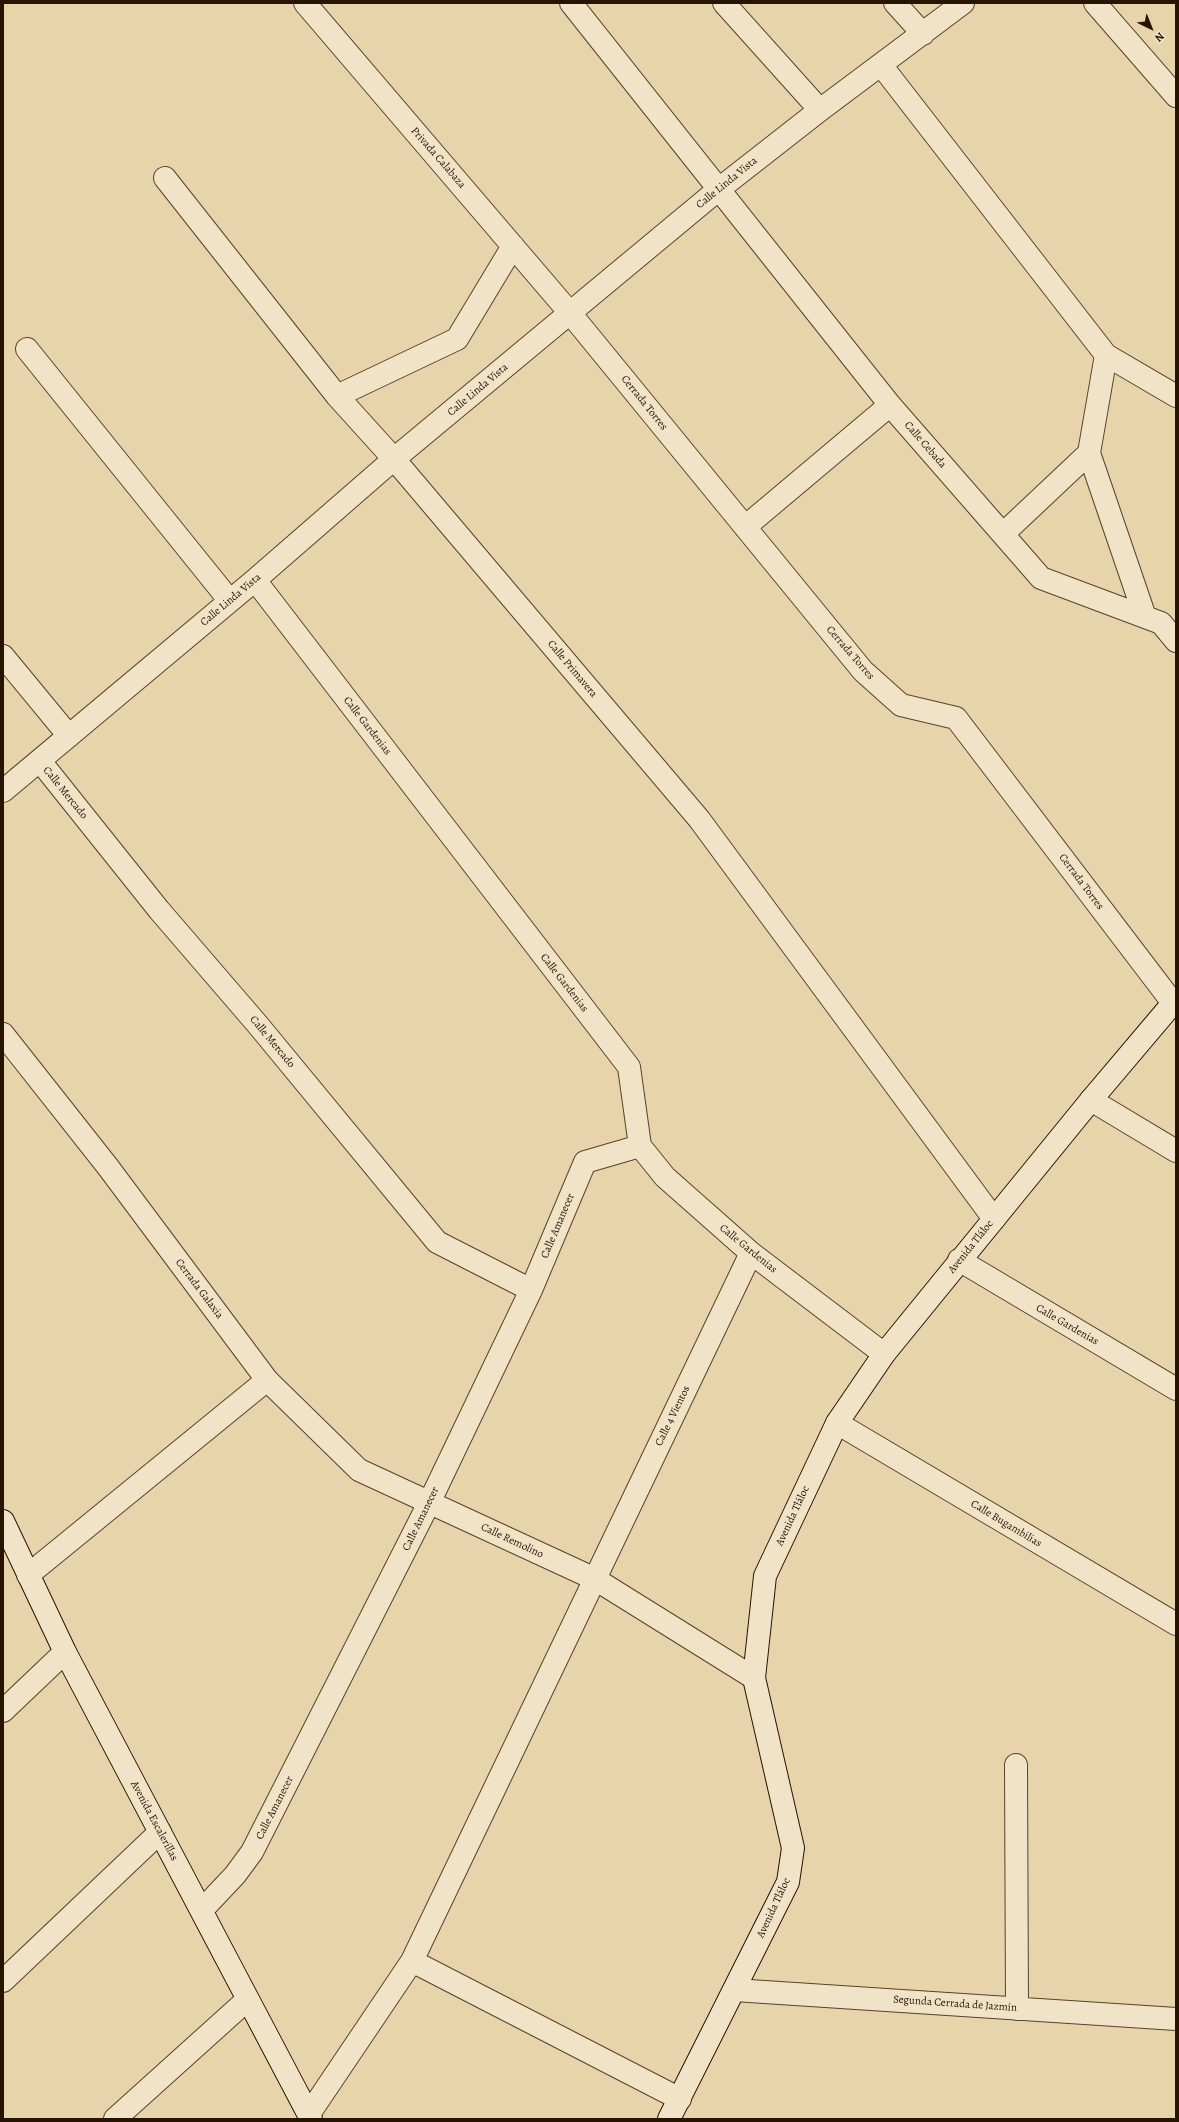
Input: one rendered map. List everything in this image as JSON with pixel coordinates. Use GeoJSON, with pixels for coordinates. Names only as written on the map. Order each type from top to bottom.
{"type":"FeatureCollection","features":[{"type":"Feature","properties":{"kind":"street","name":"Privada Calabaza"},"geometry":{"type":"LineString","coordinates":[[305,3],[570,313]]}},
{"type":"Feature","properties":{"kind":"street","name":"Calle Cebada"},"geometry":{"type":"LineString","coordinates":[[571,3],[890,405],[1041,578],[1161,623],[1176,641]]}},
{"type":"Feature","properties":{"kind":"street"},"geometry":{"type":"LineString","coordinates":[[724,3],[820,110]]}},
{"type":"Feature","properties":{"kind":"street"},"geometry":{"type":"LineString","coordinates":[[895,3],[923,34]]}},
{"type":"Feature","properties":{"kind":"street","name":"Calle Linda Vista"},"geometry":{"type":"LineString","coordinates":[[3,791],[255,580],[394,460],[719,189],[820,110],[963,3]]}},
{"type":"Feature","properties":{"kind":"street"},"geometry":{"type":"LineString","coordinates":[[1094,3],[1176,96]]}},
{"type":"Feature","properties":{"kind":"street"},"geometry":{"type":"LineString","coordinates":[[881,65],[1106,354],[1176,396]]}},
{"type":"Feature","properties":{"kind":"street","name":"Calle Primavera"},"geometry":{"type":"LineString","coordinates":[[165,178],[337,396],[394,460],[699,819],[994,1218]]}},
{"type":"Feature","properties":{"kind":"street"},"geometry":{"type":"LineString","coordinates":[[337,396],[457,339],[513,246]]}},
{"type":"Feature","properties":{"kind":"street","name":"Cerrada Torres"},"geometry":{"type":"LineString","coordinates":[[570,313],[868,676],[901,705],[956,718],[1175,1004]]}},
{"type":"Feature","properties":{"kind":"street"},"geometry":{"type":"LineString","coordinates":[[27,350],[230,601]]}},
{"type":"Feature","properties":{"kind":"street"},"geometry":{"type":"LineString","coordinates":[[1106,354],[1089,453],[1145,617]]}},
{"type":"Feature","properties":{"kind":"street"},"geometry":{"type":"LineString","coordinates":[[745,527],[890,405]]}},
{"type":"Feature","properties":{"kind":"street"},"geometry":{"type":"LineString","coordinates":[[1003,534],[1089,453]]}},
{"type":"Feature","properties":{"kind":"street","name":"Calle Gardenias"},"geometry":{"type":"LineString","coordinates":[[255,580],[629,1067],[640,1146],[665,1177],[751,1253],[884,1354]]}},
{"type":"Feature","properties":{"kind":"street"},"geometry":{"type":"LineString","coordinates":[[3,656],[69,736]]}},
{"type":"Feature","properties":{"kind":"street","name":"Calle Mercado"},"geometry":{"type":"LineString","coordinates":[[40,761],[159,910],[258,1025],[437,1242],[530,1290]]}},
{"type":"Feature","properties":{"kind":"street","name":"Avenida Tláloc"},"geometry":{"type":"LineString","coordinates":[[669,2119],[788,1882],[793,1848],[754,1678],[765,1576],[837,1423],[884,1354],[1091,1100],[1175,1004]]}},
{"type":"Feature","properties":{"kind":"street","name":"Cerrada Galaxia"},"geometry":{"type":"LineString","coordinates":[[3,1034],[108,1167],[267,1380],[360,1470],[429,1503]]}},
{"type":"Feature","properties":{"kind":"street"},"geometry":{"type":"LineString","coordinates":[[1091,1100],[1176,1151]]}},
{"type":"Feature","properties":{"kind":"street","name":"Calle Amanecer"},"geometry":{"type":"LineString","coordinates":[[202,1910],[236,1875],[252,1852],[429,1503],[530,1290],[585,1162],[640,1146]]}},
{"type":"Feature","properties":{"kind":"street","name":"Calle 4 Vientos"},"geometry":{"type":"LineString","coordinates":[[310,2117],[412,1961],[751,1253]]}},
{"type":"Feature","properties":{"kind":"street","name":"Calle Gardenias"},"geometry":{"type":"LineString","coordinates":[[960,1260],[1176,1389]]}},
{"type":"Feature","properties":{"kind":"street"},"geometry":{"type":"LineString","coordinates":[[28,1575],[267,1380]]}},
{"type":"Feature","properties":{"kind":"street","name":"Calle Bugambilias"},"geometry":{"type":"LineString","coordinates":[[837,1423],[1176,1624]]}},
{"type":"Feature","properties":{"kind":"street","name":"Calle Remolino"},"geometry":{"type":"LineString","coordinates":[[429,1503],[595,1579],[754,1678]]}},
{"type":"Feature","properties":{"kind":"street","name":"Avenida Escalerillas"},"geometry":{"type":"LineString","coordinates":[[3,1521],[65,1652],[310,2117]]}},
{"type":"Feature","properties":{"kind":"street"},"geometry":{"type":"LineString","coordinates":[[3,1711],[65,1652]]}},
{"type":"Feature","properties":{"kind":"street"},"geometry":{"type":"LineString","coordinates":[[1016,1765],[1017,2009]]}},
{"type":"Feature","properties":{"kind":"street"},"geometry":{"type":"LineString","coordinates":[[3,1981],[160,1832]]}},
{"type":"Feature","properties":{"kind":"street"},"geometry":{"type":"LineString","coordinates":[[412,1961],[680,2099]]}},
{"type":"Feature","properties":{"kind":"street","name":"Segunda Cerrada de Jazmín"},"geometry":{"type":"LineString","coordinates":[[734,1990],[1176,2019]]}},
{"type":"Feature","properties":{"kind":"street"},"geometry":{"type":"LineString","coordinates":[[115,2119],[248,2000]]}}]}
